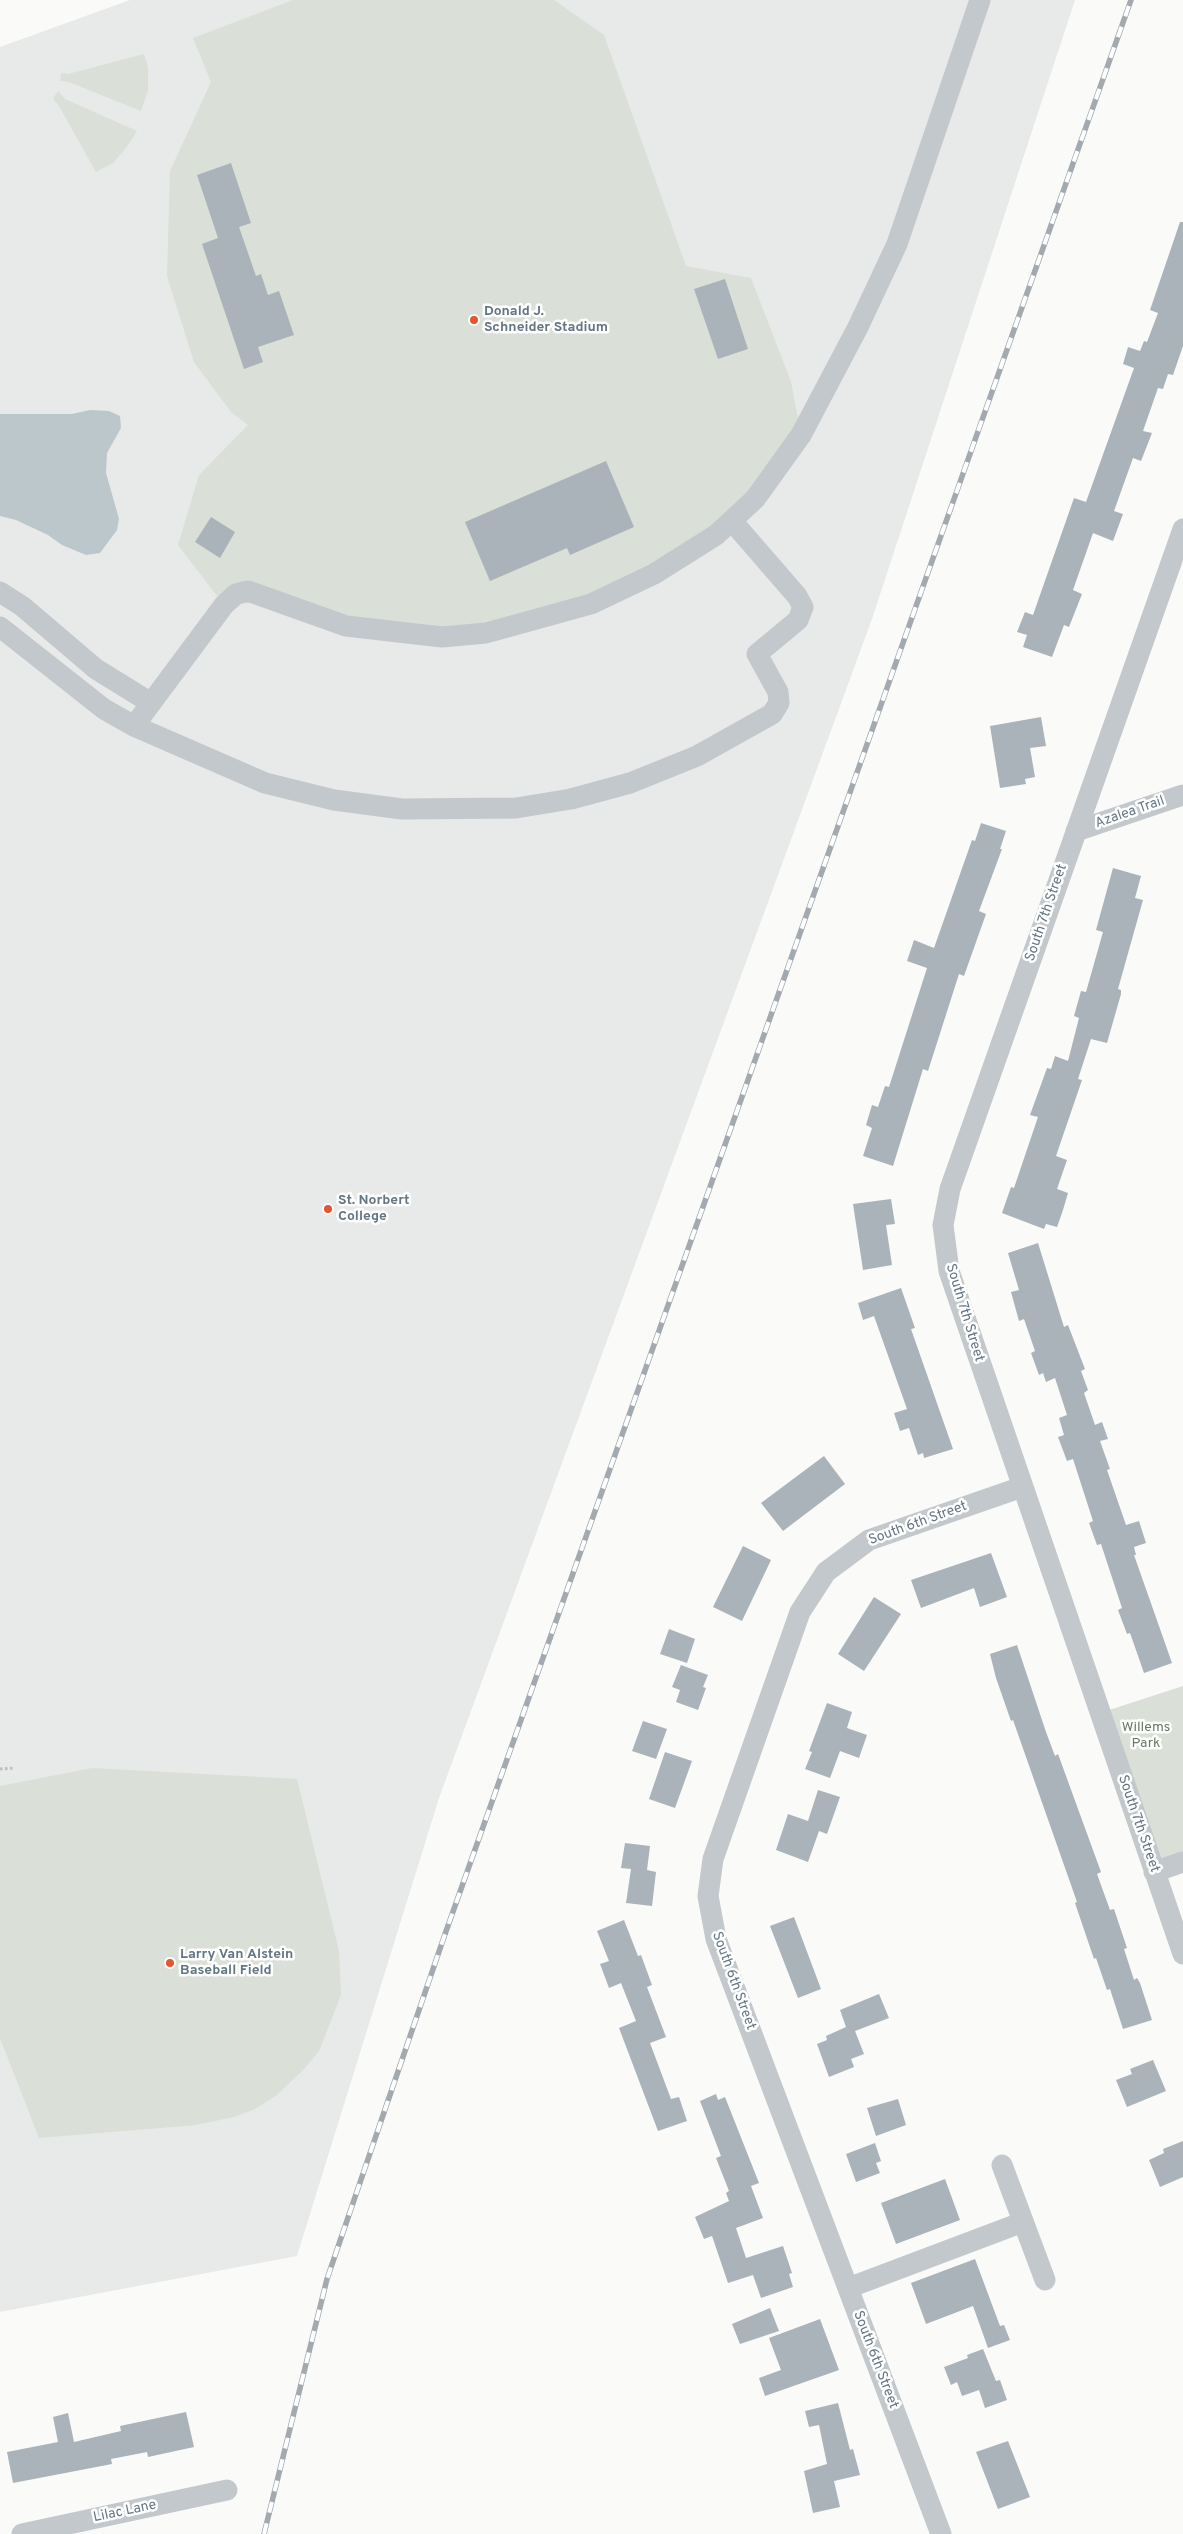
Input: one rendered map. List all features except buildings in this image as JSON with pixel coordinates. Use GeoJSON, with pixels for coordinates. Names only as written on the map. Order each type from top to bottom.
{"type":"FeatureCollection","features":[{"type":"Feature","properties":{"kind":"street"},"geometry":{"type":"LineString","coordinates":[[134,726],[224,605],[236,594],[248,591],[346,626],[442,636],[486,633],[591,604],[654,574],[716,535],[755,499],[801,435],[858,327],[897,244],[980,0]]}},
{"type":"Feature","properties":{"kind":"street"},"geometry":{"type":"LineString","coordinates":[[0,627],[83,695],[134,726],[265,783],[334,800],[402,809],[516,808],[571,799],[630,783],[697,756],[772,714],[779,704],[778,692],[757,654],[798,620],[803,607],[797,596],[732,521]]}},
{"type":"Feature","properties":{"kind":"street","name":"South 7th Street"},"geometry":{"type":"LineString","coordinates":[[1183,529],[950,1189],[943,1225],[949,1271],[1183,1954]]}},
{"type":"Feature","properties":{"kind":"street"},"geometry":{"type":"LineString","coordinates":[[0,592],[22,606],[96,669],[151,703]]}},
{"type":"Feature","properties":{"kind":"street","name":"Azalea Trail"},"geometry":{"type":"LineString","coordinates":[[1076,831],[1183,795]]}},
{"type":"Feature","properties":{"kind":"street","name":"South 6th Street"},"geometry":{"type":"LineString","coordinates":[[941,2534],[716,1939],[708,1896],[713,1859],[800,1612],[826,1572],[869,1540],[1022,1487]]}},
{"type":"Feature","properties":{"kind":"street"},"geometry":{"type":"LineString","coordinates":[[1154,1872],[1183,1862]]}},
{"type":"Feature","properties":{"kind":"street"},"geometry":{"type":"LineString","coordinates":[[1002,2165],[1045,2280]]}},
{"type":"Feature","properties":{"kind":"street"},"geometry":{"type":"LineString","coordinates":[[848,2288],[1023,2222]]}},
{"type":"Feature","properties":{"kind":"street","name":"Lilac Lane"},"geometry":{"type":"LineString","coordinates":[[22,2534],[227,2490]]}},
{"type":"Feature","properties":{"kind":"path"},"geometry":{"type":"LineString","coordinates":[[0,1769],[15,1768]]}},
{"type":"Feature","properties":{"kind":"shaded area","name":"St. Norbert College"},"geometry":{"type":"Polygon","coordinates":[[[130,0],[1075,0],[872,619],[439,1798],[297,2256],[0,2312],[0,47],[130,0]]]}},
{"type":"Feature","properties":{"kind":"shaded area"},"geometry":{"type":"Polygon","coordinates":[[[90,410],[109,411],[120,416],[121,428],[107,453],[106,473],[119,519],[117,530],[100,553],[86,555],[62,545],[48,535],[16,520],[0,516],[0,414],[72,414],[90,410]]]}},
{"type":"Feature","properties":{"kind":"green space","name":"Donald J. Schneider Stadium"},"geometry":{"type":"Polygon","coordinates":[[[293,0],[554,0],[604,35],[686,266],[751,278],[791,382],[801,435],[755,499],[669,565],[574,609],[469,634],[377,630],[277,601],[224,605],[178,545],[199,475],[248,425],[231,412],[194,362],[167,276],[170,171],[211,82],[193,38],[293,0]]]}},
{"type":"Feature","properties":{"kind":"green space"},"geometry":{"type":"Polygon","coordinates":[[[144,54],[148,67],[148,90],[141,111],[69,82],[60,81],[61,73],[68,74],[144,54]]]}},
{"type":"Feature","properties":{"kind":"green space"},"geometry":{"type":"Polygon","coordinates":[[[58,91],[65,99],[137,131],[113,163],[96,172],[59,106],[53,99],[58,91]]]}},
{"type":"Feature","properties":{"kind":"green space","name":"Willems Park"},"geometry":{"type":"Polygon","coordinates":[[[1183,1686],[1183,1862],[1154,1872],[1100,1713],[1183,1686]]]}},
{"type":"Feature","properties":{"kind":"green space","name":"Larry Van Alstein Baseball Field"},"geometry":{"type":"Polygon","coordinates":[[[92,1768],[297,1779],[339,1951],[341,1995],[319,2051],[305,2068],[277,2095],[253,2110],[234,2117],[196,2125],[39,2138],[0,2038],[0,1786],[92,1768]]]}},
{"type":"Feature","properties":{"kind":"railway"},"geometry":{"type":"LineString","coordinates":[[264,2534],[327,2279],[444,1937],[1131,0]]}},
{"type":"Feature","properties":{"kind":"place","name":"Donald J. Schneider Stadium"},"geometry":{"type":"Point","coordinates":[474,320]}},
{"type":"Feature","properties":{"kind":"place","name":"St. Norbert College"},"geometry":{"type":"Point","coordinates":[328,1209]}},
{"type":"Feature","properties":{"kind":"place","name":"Larry Van Alstein Baseball Field"},"geometry":{"type":"Point","coordinates":[170,1963]}}]}
